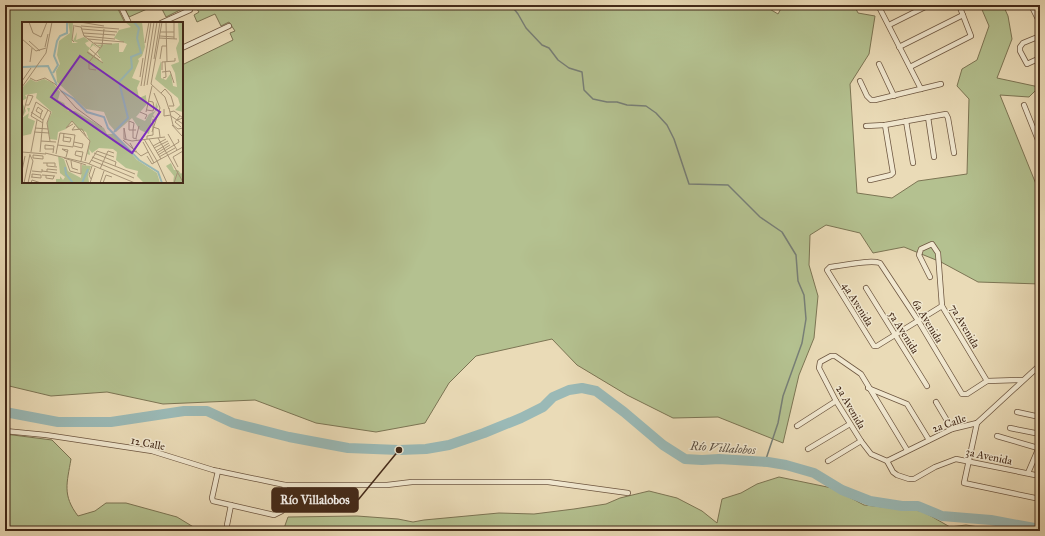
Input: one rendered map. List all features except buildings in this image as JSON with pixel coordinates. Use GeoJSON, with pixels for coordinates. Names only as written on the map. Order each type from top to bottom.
{"type":"FeatureCollection","features":[{"type":"Feature","properties":{"kind":"street"},"geometry":{"type":"LineString","coordinates":[[120,5],[128,22]]}},
{"type":"Feature","properties":{"kind":"street"},"geometry":{"type":"LineString","coordinates":[[878,5],[921,89]]}},
{"type":"Feature","properties":{"kind":"street"},"geometry":{"type":"LineString","coordinates":[[889,25],[929,5]]}},
{"type":"Feature","properties":{"kind":"street"},"geometry":{"type":"LineString","coordinates":[[910,67],[971,36],[959,5]]}},
{"type":"Feature","properties":{"kind":"street"},"geometry":{"type":"LineString","coordinates":[[1031,5],[1040,23]]}},
{"type":"Feature","properties":{"kind":"street"},"geometry":{"type":"LineString","coordinates":[[163,22],[190,10]]}},
{"type":"Feature","properties":{"kind":"street"},"geometry":{"type":"LineString","coordinates":[[899,46],[963,15]]}},
{"type":"Feature","properties":{"kind":"street"},"geometry":{"type":"LineString","coordinates":[[183,48],[229,26]]}},
{"type":"Feature","properties":{"kind":"street"},"geometry":{"type":"LineString","coordinates":[[1040,36],[1023,43],[1020,47],[1020,51],[1027,64],[1040,58]]}},
{"type":"Feature","properties":{"kind":"street"},"geometry":{"type":"LineString","coordinates":[[879,64],[894,96]]}},
{"type":"Feature","properties":{"kind":"street"},"geometry":{"type":"LineString","coordinates":[[860,81],[867,96],[871,100],[894,96],[941,84]]}},
{"type":"Feature","properties":{"kind":"street"},"geometry":{"type":"LineString","coordinates":[[1024,105],[1040,144]]}},
{"type":"Feature","properties":{"kind":"street"},"geometry":{"type":"LineString","coordinates":[[866,126],[885,125],[944,114],[947,116],[954,153]]}},
{"type":"Feature","properties":{"kind":"street"},"geometry":{"type":"LineString","coordinates":[[928,117],[934,157]]}},
{"type":"Feature","properties":{"kind":"street"},"geometry":{"type":"LineString","coordinates":[[906,121],[913,163]]}},
{"type":"Feature","properties":{"kind":"street"},"geometry":{"type":"LineString","coordinates":[[870,180],[894,173],[885,125]]}},
{"type":"Feature","properties":{"kind":"street","name":"7a Avenida"},"geometry":{"type":"LineString","coordinates":[[930,277],[918,255],[920,251],[932,244],[938,253],[942,306],[987,381]]}},
{"type":"Feature","properties":{"kind":"street","name":"4a Avenida"},"geometry":{"type":"LineString","coordinates":[[876,262],[830,267],[827,270],[872,345],[877,346],[896,335]]}},
{"type":"Feature","properties":{"kind":"street","name":"6a Avenida"},"geometry":{"type":"LineString","coordinates":[[876,262],[882,264],[919,322],[960,393],[965,395],[987,381]]}},
{"type":"Feature","properties":{"kind":"street","name":"5a Avenida"},"geometry":{"type":"LineString","coordinates":[[866,288],[927,386]]}},
{"type":"Feature","properties":{"kind":"street"},"geometry":{"type":"LineString","coordinates":[[896,335],[919,322],[942,306]]}},
{"type":"Feature","properties":{"kind":"street","name":"2a Avenida"},"geometry":{"type":"LineString","coordinates":[[868,388],[857,371],[838,357],[831,356],[820,362],[819,368],[836,401],[860,441],[871,454],[887,461]]}},
{"type":"Feature","properties":{"kind":"street","name":"2a Calle"},"geometry":{"type":"LineString","coordinates":[[887,461],[952,429],[977,423],[1040,365]]}},
{"type":"Feature","properties":{"kind":"street"},"geometry":{"type":"LineString","coordinates":[[987,381],[1022,380]]}},
{"type":"Feature","properties":{"kind":"street"},"geometry":{"type":"LineString","coordinates":[[868,388],[907,404],[929,440]]}},
{"type":"Feature","properties":{"kind":"street"},"geometry":{"type":"LineString","coordinates":[[868,388],[907,450]]}},
{"type":"Feature","properties":{"kind":"street"},"geometry":{"type":"LineString","coordinates":[[797,426],[836,401]]}},
{"type":"Feature","properties":{"kind":"street"},"geometry":{"type":"LineString","coordinates":[[936,402],[952,429]]}},
{"type":"Feature","properties":{"kind":"street"},"geometry":{"type":"LineString","coordinates":[[1017,412],[1040,417]]}},
{"type":"Feature","properties":{"kind":"street"},"geometry":{"type":"LineString","coordinates":[[977,423],[967,462],[964,483],[1040,499]]}},
{"type":"Feature","properties":{"kind":"street"},"geometry":{"type":"LineString","coordinates":[[808,449],[850,424]]}},
{"type":"Feature","properties":{"kind":"street"},"geometry":{"type":"LineString","coordinates":[[1010,428],[1040,434]]}},
{"type":"Feature","properties":{"kind":"street","name":"12 Calle"},"geometry":{"type":"LineString","coordinates":[[5,431],[46,435],[152,451],[218,471],[285,485],[387,485],[418,482],[548,482],[628,493]]}},
{"type":"Feature","properties":{"kind":"street"},"geometry":{"type":"LineString","coordinates":[[997,436],[1039,446],[1028,473]]}},
{"type":"Feature","properties":{"kind":"street"},"geometry":{"type":"LineString","coordinates":[[828,461],[860,441]]}},
{"type":"Feature","properties":{"kind":"street","name":"3a Avenida"},"geometry":{"type":"LineString","coordinates":[[887,461],[897,475],[909,479],[914,479],[935,467],[956,459],[1040,476]]}},
{"type":"Feature","properties":{"kind":"street"},"geometry":{"type":"LineString","coordinates":[[218,471],[212,499],[213,501],[274,515],[282,511],[285,485]]}},
{"type":"Feature","properties":{"kind":"street"},"geometry":{"type":"LineString","coordinates":[[227,525],[231,505]]}},
{"type":"Feature","properties":{"kind":"green space"},"geometry":{"type":"Polygon","coordinates":[[[5,5],[116,5],[124,22],[22,22],[22,183],[183,183],[183,65],[233,40],[230,33],[235,31],[229,22],[221,26],[215,14],[197,22],[194,15],[199,12],[194,5],[763,5],[778,14],[783,5],[854,5],[858,13],[875,16],[869,54],[850,84],[857,193],[892,198],[918,181],[967,174],[969,99],[957,86],[962,69],[977,60],[989,26],[980,5],[1003,5],[1008,16],[1012,39],[997,78],[1039,87],[1029,97],[1000,95],[1040,194],[1040,284],[978,282],[941,262],[904,247],[873,253],[860,233],[826,225],[810,235],[809,265],[818,296],[814,338],[799,375],[783,443],[718,417],[673,418],[627,395],[577,365],[552,339],[476,356],[449,383],[425,423],[376,432],[316,423],[255,400],[163,404],[107,392],[51,396],[5,385],[5,5]]]}},
{"type":"Feature","properties":{"kind":"green space"},"geometry":{"type":"Polygon","coordinates":[[[123,5],[156,5],[129,17],[123,5]]]}},
{"type":"Feature","properties":{"kind":"green space"},"geometry":{"type":"Polygon","coordinates":[[[160,5],[190,5],[166,17],[160,5]]]}},
{"type":"Feature","properties":{"kind":"green space"},"geometry":{"type":"Polygon","coordinates":[[[5,434],[52,440],[71,459],[67,489],[70,502],[78,516],[95,511],[106,503],[126,503],[177,517],[200,531],[5,531],[5,434]]]}},
{"type":"Feature","properties":{"kind":"green space"},"geometry":{"type":"Polygon","coordinates":[[[779,477],[832,488],[864,505],[922,511],[950,527],[966,525],[1004,531],[283,531],[288,517],[357,516],[398,519],[413,522],[499,513],[534,514],[606,504],[620,498],[649,491],[677,498],[702,511],[717,523],[722,499],[741,493],[757,484],[779,477]]]}},
{"type":"Feature","properties":{"kind":"waterway"},"geometry":{"type":"LineString","coordinates":[[511,5],[526,28],[542,45],[549,48],[558,60],[569,68],[582,72],[584,90],[593,99],[607,102],[617,102],[627,105],[646,106],[656,113],[667,125],[674,139],[689,184],[728,185],[760,217],[782,232],[796,255],[798,281],[804,295],[806,319],[802,343],[783,396],[778,423],[765,462]]}},
{"type":"Feature","properties":{"kind":"waterway","name":"Río Villalobos"},"geometry":{"type":"LineString","coordinates":[[5,412],[58,422],[111,422],[184,411],[207,411],[233,423],[289,437],[348,448],[399,450],[426,449],[449,445],[484,433],[543,407],[553,397],[569,390],[582,388],[596,391],[624,412],[663,445],[685,459],[719,459],[768,462],[786,465],[814,473],[842,490],[870,501],[902,506],[918,506],[942,516],[991,520],[1040,529]]}},
{"type":"Feature","properties":{"kind":"place","name":"Río Villalobos"},"geometry":{"type":"Point","coordinates":[399,450]}}]}
